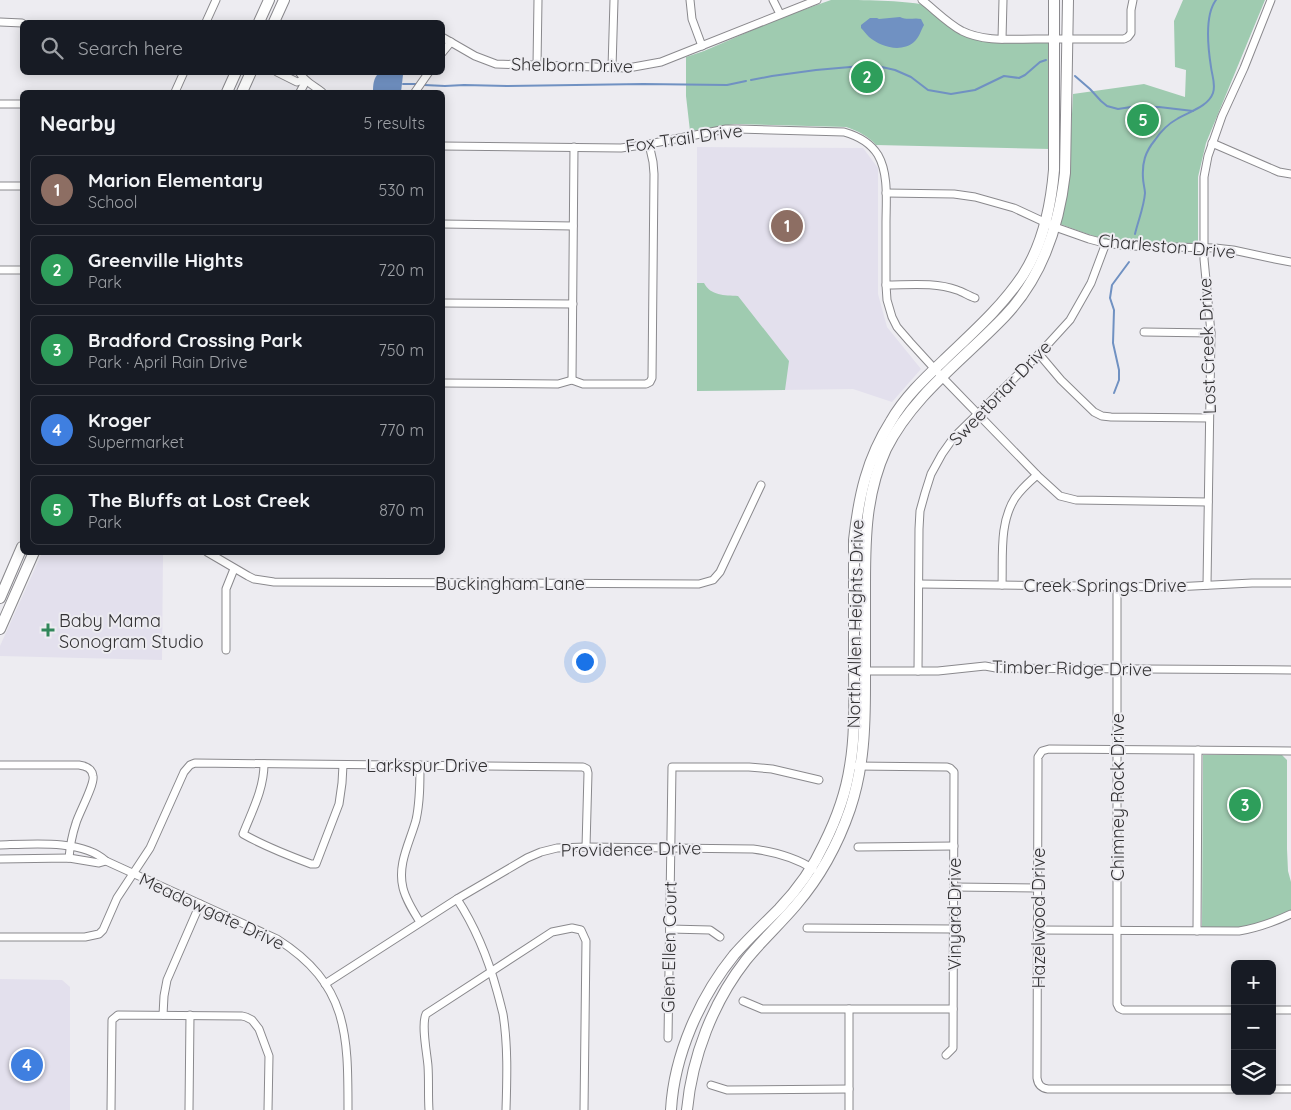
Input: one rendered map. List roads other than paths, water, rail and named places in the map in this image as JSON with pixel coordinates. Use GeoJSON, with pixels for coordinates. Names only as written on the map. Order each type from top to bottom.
{"type":"FeatureCollection","features":[{"type":"Feature","properties":{"kind":"main road"},"geometry":{"type":"LineString","coordinates":[[260,20],[269,0]]}},
{"type":"Feature","properties":{"kind":"main road"},"geometry":{"type":"LineString","coordinates":[[275,20],[284,0]]}},
{"type":"Feature","properties":{"kind":"main road","name":"North Allen Heights Drive"},"geometry":{"type":"LineString","coordinates":[[687,1110],[692,1075],[701,1043],[713,1014],[745,962],[798,903],[815,870],[856,766],[865,731],[865,541],[871,493],[878,470],[900,425],[922,398],[938,373],[998,307],[1024,273],[1035,251],[1045,222],[1051,197],[1054,170],[1054,0]]}},
{"type":"Feature","properties":{"kind":"main road","name":"North Allen Heights Drive"},"geometry":{"type":"LineString","coordinates":[[856,766],[854,733],[854,540],[861,492],[868,467],[878,444],[891,420],[904,402],[1006,315],[1034,278],[1045,255],[1062,199],[1065,173],[1068,0]]}},
{"type":"Feature","properties":{"kind":"main road"},"geometry":{"type":"LineString","coordinates":[[228,90],[235,75]]}},
{"type":"Feature","properties":{"kind":"main road"},"geometry":{"type":"LineString","coordinates":[[243,90],[250,75]]}},
{"type":"Feature","properties":{"kind":"main road"},"geometry":{"type":"LineString","coordinates":[[0,598],[20,553]]}},
{"type":"Feature","properties":{"kind":"main road"},"geometry":{"type":"LineString","coordinates":[[0,628],[33,555]]}},
{"type":"Feature","properties":{"kind":"main road","name":"North Allen Heights Drive"},"geometry":{"type":"LineString","coordinates":[[671,1110],[677,1072],[687,1038],[699,1009],[735,955],[815,870]]}},
{"type":"Feature","properties":{"kind":"street"},"geometry":{"type":"LineString","coordinates":[[207,20],[216,0]]}},
{"type":"Feature","properties":{"kind":"street"},"geometry":{"type":"LineString","coordinates":[[537,65],[538,0]]}},
{"type":"Feature","properties":{"kind":"street"},"geometry":{"type":"LineString","coordinates":[[612,68],[614,0]]}},
{"type":"Feature","properties":{"kind":"street"},"geometry":{"type":"LineString","coordinates":[[690,0],[692,19],[702,46]]}},
{"type":"Feature","properties":{"kind":"street"},"geometry":{"type":"LineString","coordinates":[[773,0],[780,14]]}},
{"type":"Feature","properties":{"kind":"street","name":"Shelborn Drive"},"geometry":{"type":"LineString","coordinates":[[445,39],[475,56],[496,64],[628,68],[657,63],[817,0]]}},
{"type":"Feature","properties":{"kind":"street"},"geometry":{"type":"LineString","coordinates":[[922,0],[963,31],[978,36],[1002,39],[1126,38],[1131,33],[1133,0]]}},
{"type":"Feature","properties":{"kind":"street"},"geometry":{"type":"LineString","coordinates":[[1002,39],[1003,0]]}},
{"type":"Feature","properties":{"kind":"street","name":"Lost Creek Drive"},"geometry":{"type":"LineString","coordinates":[[1207,585],[1210,333],[1204,258],[1204,177],[1212,143],[1222,116],[1244,68],[1271,0]]}},
{"type":"Feature","properties":{"kind":"street"},"geometry":{"type":"LineString","coordinates":[[0,22],[20,23]]}},
{"type":"Feature","properties":{"kind":"street"},"geometry":{"type":"LineString","coordinates":[[445,49],[451,42]]}},
{"type":"Feature","properties":{"kind":"street"},"geometry":{"type":"LineString","coordinates":[[176,90],[183,75]]}},
{"type":"Feature","properties":{"kind":"street"},"geometry":{"type":"LineString","coordinates":[[283,75],[297,82],[304,80]]}},
{"type":"Feature","properties":{"kind":"street"},"geometry":{"type":"LineString","coordinates":[[301,75],[304,80],[319,90]]}},
{"type":"Feature","properties":{"kind":"street"},"geometry":{"type":"LineString","coordinates":[[416,90],[427,75]]}},
{"type":"Feature","properties":{"kind":"street"},"geometry":{"type":"LineString","coordinates":[[301,90],[304,80]]}},
{"type":"Feature","properties":{"kind":"street"},"geometry":{"type":"LineString","coordinates":[[0,104],[20,104]]}},
{"type":"Feature","properties":{"kind":"street","name":"Fox Trail Drive"},"geometry":{"type":"LineString","coordinates":[[445,146],[620,148],[738,129],[844,132],[857,136],[869,144],[879,156],[883,166],[886,193]]}},
{"type":"Feature","properties":{"kind":"street"},"geometry":{"type":"LineString","coordinates":[[1212,143],[1279,172],[1291,174]]}},
{"type":"Feature","properties":{"kind":"street"},"geometry":{"type":"LineString","coordinates":[[445,383],[558,384],[572,380],[583,384],[646,384],[650,382],[652,378],[654,174],[649,144]]}},
{"type":"Feature","properties":{"kind":"street"},"geometry":{"type":"LineString","coordinates":[[572,380],[574,147]]}},
{"type":"Feature","properties":{"kind":"street"},"geometry":{"type":"LineString","coordinates":[[0,186],[20,186]]}},
{"type":"Feature","properties":{"kind":"street"},"geometry":{"type":"LineString","coordinates":[[886,193],[886,300],[894,323],[938,373],[1037,475],[1060,496],[1069,499],[1208,502]]}},
{"type":"Feature","properties":{"kind":"street","name":"Charleston Drive"},"geometry":{"type":"LineString","coordinates":[[886,193],[975,196],[1014,208],[1055,227],[1106,244],[1233,250],[1291,262]]}},
{"type":"Feature","properties":{"kind":"street"},"geometry":{"type":"LineString","coordinates":[[445,224],[573,226]]}},
{"type":"Feature","properties":{"kind":"street","name":"Sweetbriar Drive"},"geometry":{"type":"LineString","coordinates":[[918,671],[920,512],[931,474],[954,437],[1039,354],[1070,320],[1092,283],[1106,244]]}},
{"type":"Feature","properties":{"kind":"street"},"geometry":{"type":"LineString","coordinates":[[0,270],[20,270]]}},
{"type":"Feature","properties":{"kind":"street"},"geometry":{"type":"LineString","coordinates":[[886,285],[942,286],[958,290],[975,298]]}},
{"type":"Feature","properties":{"kind":"street"},"geometry":{"type":"LineString","coordinates":[[445,303],[573,304]]}},
{"type":"Feature","properties":{"kind":"street"},"geometry":{"type":"LineString","coordinates":[[1144,332],[1210,333]]}},
{"type":"Feature","properties":{"kind":"street"},"geometry":{"type":"LineString","coordinates":[[1039,354],[1061,380],[1094,412],[1102,416],[1209,418]]}},
{"type":"Feature","properties":{"kind":"street"},"geometry":{"type":"LineString","coordinates":[[1002,585],[1003,534],[1006,518],[1015,498],[1037,475]]}},
{"type":"Feature","properties":{"kind":"street","name":"Buckingham Lane"},"geometry":{"type":"LineString","coordinates":[[212,555],[254,579],[274,582],[699,584],[713,580],[720,572],[761,485]]}},
{"type":"Feature","properties":{"kind":"street"},"geometry":{"type":"LineString","coordinates":[[226,650],[226,589],[234,569]]}},
{"type":"Feature","properties":{"kind":"street","name":"Creek Springs Drive"},"geometry":{"type":"LineString","coordinates":[[919,584],[1174,587],[1291,583]]}},
{"type":"Feature","properties":{"kind":"street","name":"Chimney Rock Drive"},"geometry":{"type":"LineString","coordinates":[[1117,586],[1117,1002],[1119,1008],[1123,1010],[1231,1010]]}},
{"type":"Feature","properties":{"kind":"street","name":"Timber Ridge Drive"},"geometry":{"type":"LineString","coordinates":[[854,671],[938,671],[985,666],[996,668],[1291,670]]}},
{"type":"Feature","properties":{"kind":"street","name":"Hazelwood Drive"},"geometry":{"type":"LineString","coordinates":[[1117,749],[1049,748],[1042,751],[1038,757],[1037,1078],[1040,1086],[1048,1089],[1231,1089]]}},
{"type":"Feature","properties":{"kind":"street"},"geometry":{"type":"LineString","coordinates":[[1117,749],[1291,751]]}},
{"type":"Feature","properties":{"kind":"street"},"geometry":{"type":"LineString","coordinates":[[1197,931],[1198,750]]}},
{"type":"Feature","properties":{"kind":"street","name":"Larkspur Drive"},"geometry":{"type":"LineString","coordinates":[[134,873],[150,848],[184,772],[195,763],[583,767],[587,769],[588,773],[586,847]]}},
{"type":"Feature","properties":{"kind":"street"},"geometry":{"type":"LineString","coordinates":[[264,764],[264,775],[258,797],[243,834],[311,864],[316,864],[338,804],[343,765]]}},
{"type":"Feature","properties":{"kind":"street"},"geometry":{"type":"LineString","coordinates":[[0,765],[79,765],[91,770],[93,782],[75,824],[69,858]]}},
{"type":"Feature","properties":{"kind":"street"},"geometry":{"type":"LineString","coordinates":[[420,766],[416,819],[403,862],[402,879],[403,891],[420,922]]}},
{"type":"Feature","properties":{"kind":"street","name":"Vinyard Drive"},"geometry":{"type":"LineString","coordinates":[[856,766],[947,766],[955,774],[953,1048],[946,1055]]}},
{"type":"Feature","properties":{"kind":"street","name":"Glen Ellen Court"},"geometry":{"type":"LineString","coordinates":[[668,1038],[672,767],[772,769],[819,780]]}},
{"type":"Feature","properties":{"kind":"street","name":"Meadowgate Drive"},"geometry":{"type":"LineString","coordinates":[[0,845],[48,844],[70,846],[101,856],[106,861],[277,939],[304,958],[325,984],[338,1010],[345,1037],[348,1068],[348,1110]]}},
{"type":"Feature","properties":{"kind":"street"},"geometry":{"type":"LineString","coordinates":[[858,847],[954,846]]}},
{"type":"Feature","properties":{"kind":"street","name":"Providence Drive"},"geometry":{"type":"LineString","coordinates":[[325,984],[457,899],[528,858],[557,848],[753,849],[786,856],[815,870]]}},
{"type":"Feature","properties":{"kind":"street","name":"Meadowgate Drive"},"geometry":{"type":"LineString","coordinates":[[0,859],[69,858],[99,863],[106,861]]}},
{"type":"Feature","properties":{"kind":"street"},"geometry":{"type":"LineString","coordinates":[[0,937],[85,937],[99,934],[103,930],[117,898],[134,873]]}},
{"type":"Feature","properties":{"kind":"street"},"geometry":{"type":"LineString","coordinates":[[954,887],[1038,888]]}},
{"type":"Feature","properties":{"kind":"street"},"geometry":{"type":"LineString","coordinates":[[457,899],[478,935],[492,972],[502,1012],[506,1056],[506,1110]]}},
{"type":"Feature","properties":{"kind":"street"},"geometry":{"type":"LineString","coordinates":[[163,1015],[167,980],[200,904]]}},
{"type":"Feature","properties":{"kind":"street"},"geometry":{"type":"LineString","coordinates":[[1038,930],[1239,931],[1267,925],[1291,914]]}},
{"type":"Feature","properties":{"kind":"street"},"geometry":{"type":"LineString","coordinates":[[429,1110],[428,1066],[424,1029],[426,1014],[552,932],[572,928],[581,930],[586,941],[584,1110]]}},
{"type":"Feature","properties":{"kind":"street"},"geometry":{"type":"LineString","coordinates":[[807,928],[953,929]]}},
{"type":"Feature","properties":{"kind":"street"},"geometry":{"type":"LineString","coordinates":[[670,929],[710,930],[720,936]]}},
{"type":"Feature","properties":{"kind":"street"},"geometry":{"type":"LineString","coordinates":[[743,1001],[762,1008],[953,1009]]}},
{"type":"Feature","properties":{"kind":"street"},"geometry":{"type":"LineString","coordinates":[[849,1009],[849,1110]]}},
{"type":"Feature","properties":{"kind":"street"},"geometry":{"type":"LineString","coordinates":[[1276,1010],[1291,1010]]}},
{"type":"Feature","properties":{"kind":"street"},"geometry":{"type":"LineString","coordinates":[[111,1110],[112,1020],[118,1015],[242,1016],[252,1020],[261,1034],[269,1056],[268,1110]]}},
{"type":"Feature","properties":{"kind":"street"},"geometry":{"type":"LineString","coordinates":[[189,1110],[190,1015]]}},
{"type":"Feature","properties":{"kind":"street"},"geometry":{"type":"LineString","coordinates":[[711,1085],[727,1090],[849,1089]]}},
{"type":"Feature","properties":{"kind":"street"},"geometry":{"type":"LineString","coordinates":[[1276,1089],[1291,1089]]}},
{"type":"Feature","properties":{"kind":"water"},"geometry":{"type":"Polygon","coordinates":[[[900,17],[921,19],[924,25],[916,40],[903,47],[897,48],[879,44],[861,28],[861,25],[870,18],[900,17]]]}},
{"type":"Feature","properties":{"kind":"water"},"geometry":{"type":"Polygon","coordinates":[[[377,75],[403,75],[401,90],[373,90],[374,80],[377,75]]]}},
{"type":"Feature","properties":{"kind":"waterway"},"geometry":{"type":"LineString","coordinates":[[1135,234],[1145,193],[1143,167],[1149,149],[1168,125],[1202,106],[1213,93],[1214,83],[1209,51],[1208,23],[1216,0]]}},
{"type":"Feature","properties":{"kind":"waterway"},"geometry":{"type":"LineString","coordinates":[[751,80],[816,70],[873,65],[895,70],[911,77],[928,90],[951,94],[975,90],[1004,76],[1019,78],[1040,62],[1046,60]]}},
{"type":"Feature","properties":{"kind":"waterway"},"geometry":{"type":"LineString","coordinates":[[1075,76],[1107,106],[1118,109],[1159,107],[1193,111]]}},
{"type":"Feature","properties":{"kind":"waterway"},"geometry":{"type":"LineString","coordinates":[[424,85],[727,85],[746,81]]}},
{"type":"Feature","properties":{"kind":"waterway"},"geometry":{"type":"LineString","coordinates":[[403,84],[417,84]]}},
{"type":"Feature","properties":{"kind":"waterway"},"geometry":{"type":"LineString","coordinates":[[1114,393],[1119,380],[1119,370],[1113,343],[1114,310],[1110,298],[1112,285],[1129,262]]}},
{"type":"Feature","properties":{"kind":"place","name":"Greenville Hights"},"geometry":{"type":"Point","coordinates":[867,77]}},
{"type":"Feature","properties":{"kind":"place","name":"The Bluffs at Lost Creek"},"geometry":{"type":"Point","coordinates":[1143,120]}},
{"type":"Feature","properties":{"kind":"place","name":"Marion Elementary"},"geometry":{"type":"Point","coordinates":[787,226]}},
{"type":"Feature","properties":{"kind":"place","name":"Baby Mama Sonogram Studio"},"geometry":{"type":"Point","coordinates":[48,630]}},
{"type":"Feature","properties":{"kind":"place","name":"Bradford Crossing Park"},"geometry":{"type":"Point","coordinates":[1245,805]}},
{"type":"Feature","properties":{"kind":"place","name":"Kroger"},"geometry":{"type":"Point","coordinates":[27,1065]}}]}
